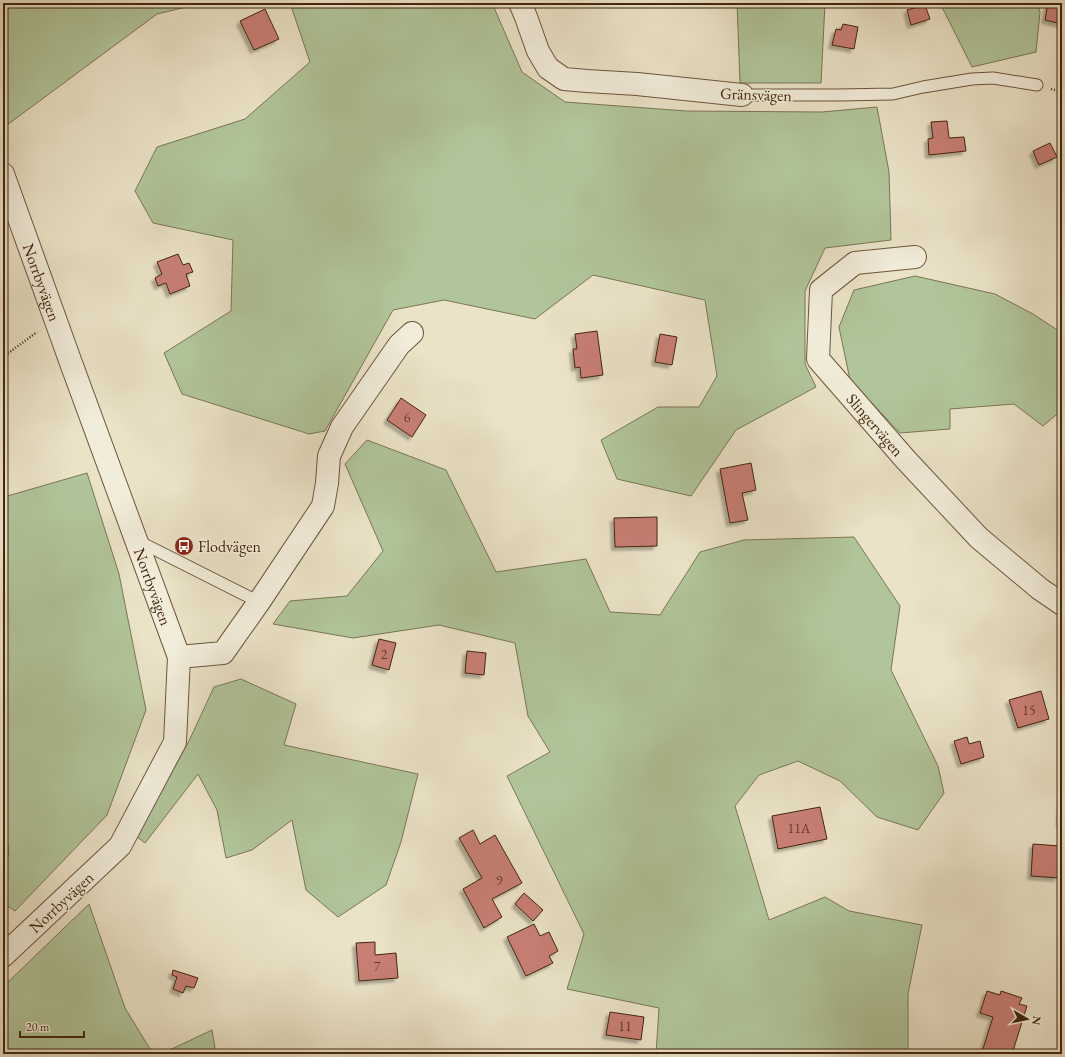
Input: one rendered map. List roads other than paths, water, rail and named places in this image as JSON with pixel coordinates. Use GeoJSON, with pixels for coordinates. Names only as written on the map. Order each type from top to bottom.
{"type":"FeatureCollection","features":[{"type":"Feature","properties":{"kind":"street","name":"Gränsvägen"},"geometry":{"type":"LineString","coordinates":[[520,3],[538,51],[548,68],[564,79],[742,95]]}},
{"type":"Feature","properties":{"kind":"street","name":"Norrbyvägen"},"geometry":{"type":"LineString","coordinates":[[3,174],[179,657],[175,742],[120,846],[3,956]]}},
{"type":"Feature","properties":{"kind":"street","name":"Slingervägen"},"geometry":{"type":"LineString","coordinates":[[915,257],[855,263],[821,290],[818,359],[906,460],[979,538],[1040,589],[1062,604]]}},
{"type":"Feature","properties":{"kind":"street"},"geometry":{"type":"LineString","coordinates":[[179,657],[223,653],[323,506],[330,456],[342,427],[399,345],[412,333]]}},
{"type":"Feature","properties":{"kind":"lane","name":"Gränsvägen"},"geometry":{"type":"LineString","coordinates":[[742,95],[892,94],[972,79],[993,78],[1038,85]]}},
{"type":"Feature","properties":{"kind":"lane"},"geometry":{"type":"LineString","coordinates":[[137,540],[259,602]]}},
{"type":"Feature","properties":{"kind":"place","name":"Flodvägen"},"geometry":{"type":"Point","coordinates":[184,546]}}]}
